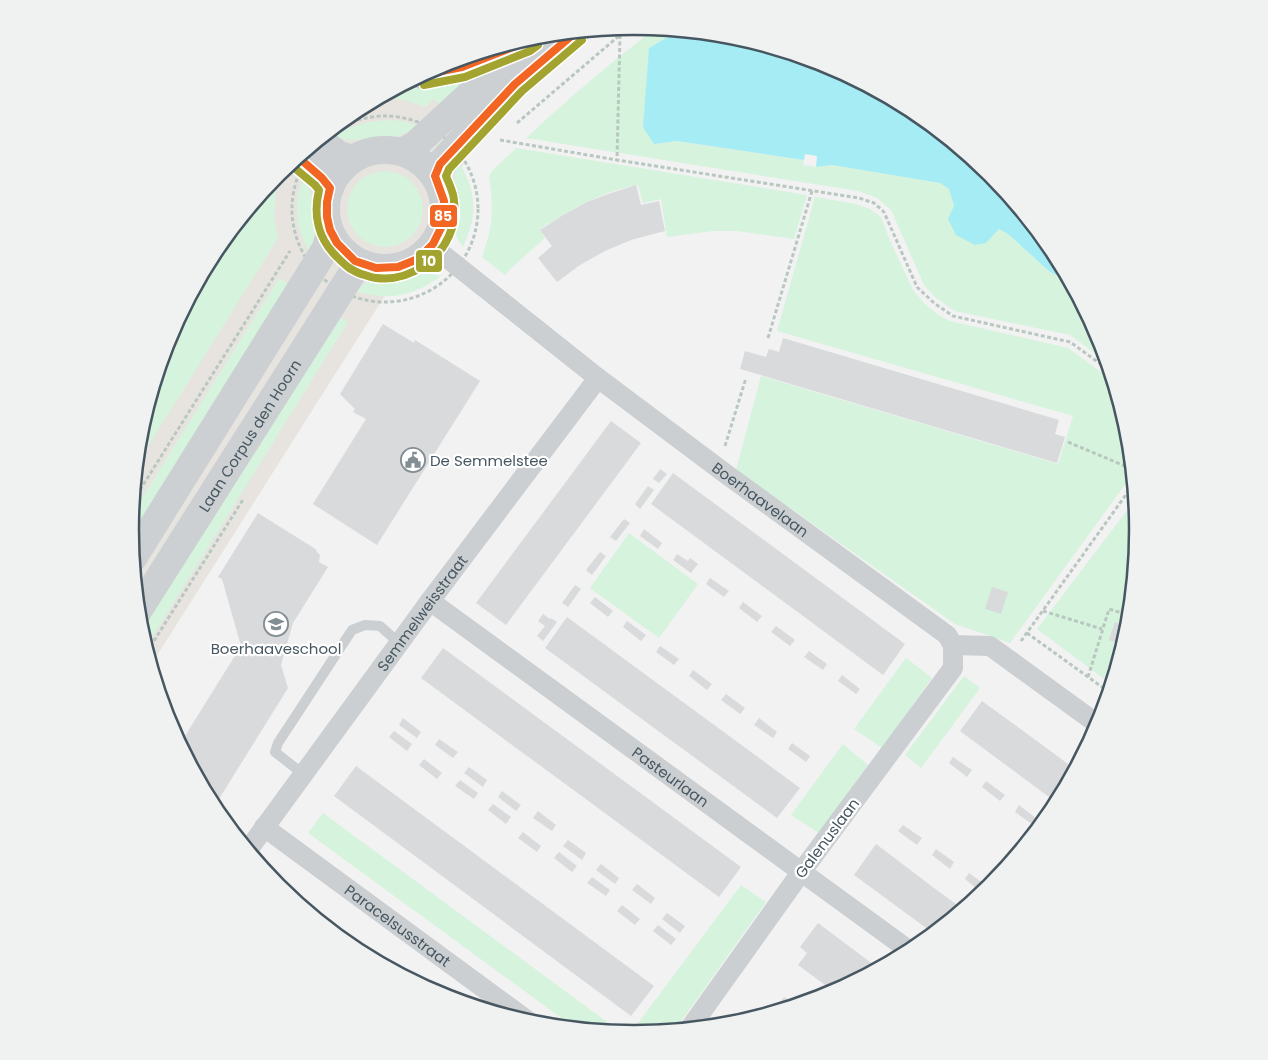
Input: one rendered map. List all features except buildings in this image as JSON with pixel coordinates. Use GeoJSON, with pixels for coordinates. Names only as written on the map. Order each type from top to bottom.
{"type":"FeatureCollection","features":[{"type":"Feature","properties":{"kind":"main road"},"geometry":{"type":"LineString","coordinates":[[435,176],[440,164],[515,84],[567,39]]}},
{"type":"Feature","properties":{"kind":"main road"},"geometry":{"type":"LineString","coordinates":[[402,152],[415,145],[518,49]]}},
{"type":"Feature","properties":{"kind":"main road"},"geometry":{"type":"LineString","coordinates":[[325,144],[339,155],[353,159]]}},
{"type":"Feature","properties":{"kind":"main road"},"geometry":{"type":"LineString","coordinates":[[373,151],[402,152],[420,161],[435,176],[444,197],[445,212],[440,234],[421,257],[407,265],[385,269],[363,264],[343,252],[330,232],[326,218],[326,203],[330,188],[337,175],[353,159],[373,151]]}},
{"type":"Feature","properties":{"kind":"main road"},"geometry":{"type":"LineString","coordinates":[[303,162],[322,178],[330,188]]}},
{"type":"Feature","properties":{"kind":"main road"},"geometry":{"type":"LineString","coordinates":[[139,540],[326,248],[330,232]]}},
{"type":"Feature","properties":{"kind":"main road","name":"Laan Corpus den Hoorn"},"geometry":{"type":"LineString","coordinates":[[144,601],[352,272],[363,264]]}},
{"type":"Feature","properties":{"kind":"street","name":"Boerhaavelaan"},"geometry":{"type":"LineString","coordinates":[[432,246],[598,378],[947,636],[953,645]]}},
{"type":"Feature","properties":{"kind":"street","name":"Semmelweisstraat"},"geometry":{"type":"LineString","coordinates":[[252,844],[430,601],[598,378]]}},
{"type":"Feature","properties":{"kind":"street","name":"Pasteurlaan"},"geometry":{"type":"LineString","coordinates":[[430,601],[903,946]]}},
{"type":"Feature","properties":{"kind":"street"},"geometry":{"type":"LineString","coordinates":[[953,645],[990,646],[1091,719]]}},
{"type":"Feature","properties":{"kind":"street","name":"Galenuslaan"},"geometry":{"type":"LineString","coordinates":[[695,1021],[802,872],[953,668],[953,645]]}},
{"type":"Feature","properties":{"kind":"street","name":"Paracelsusstraat"},"geometry":{"type":"LineString","coordinates":[[264,828],[512,1009]]}},
{"type":"Feature","properties":{"kind":"lane"},"geometry":{"type":"LineString","coordinates":[[303,774],[275,752],[278,742],[352,630],[365,625],[380,626],[399,643]]}},
{"type":"Feature","properties":{"kind":"path"},"geometry":{"type":"LineString","coordinates":[[513,127],[620,36]]}},
{"type":"Feature","properties":{"kind":"path"},"geometry":{"type":"LineString","coordinates":[[617,160],[620,36]]}},
{"type":"Feature","properties":{"kind":"path"},"geometry":{"type":"LineString","coordinates":[[506,134],[500,140],[859,198],[874,203],[884,212],[917,287],[934,303],[953,316],[1070,342],[1100,364]]}},
{"type":"Feature","properties":{"kind":"path"},"geometry":{"type":"LineString","coordinates":[[470,172],[476,166]]}},
{"type":"Feature","properties":{"kind":"path"},"geometry":{"type":"LineString","coordinates":[[768,338],[812,191]]}},
{"type":"Feature","properties":{"kind":"path"},"geometry":{"type":"LineString","coordinates":[[141,488],[297,240]]}},
{"type":"Feature","properties":{"kind":"path"},"geometry":{"type":"LineString","coordinates":[[718,468],[746,378]]}},
{"type":"Feature","properties":{"kind":"path"},"geometry":{"type":"LineString","coordinates":[[1068,442],[1125,465]]}},
{"type":"Feature","properties":{"kind":"path"},"geometry":{"type":"LineString","coordinates":[[1008,660],[1127,492]]}},
{"type":"Feature","properties":{"kind":"path"},"geometry":{"type":"LineString","coordinates":[[1088,677],[1109,609],[1122,613]]}},
{"type":"Feature","properties":{"kind":"path"},"geometry":{"type":"LineString","coordinates":[[1043,611],[1102,630]]}},
{"type":"Feature","properties":{"kind":"path"},"geometry":{"type":"LineString","coordinates":[[1027,633],[1103,688]]}},
{"type":"Feature","properties":{"kind":"shaded area"},"geometry":{"type":"Polygon","coordinates":[[[507,52],[455,185],[156,657],[143,595],[140,562],[139,530],[143,465],[156,402],[165,371],[190,311],[222,255],[241,229],[284,180],[333,137],[359,118],[415,86],[475,61],[507,52]]]}},
{"type":"Feature","properties":{"kind":"green space"},"geometry":{"type":"Polygon","coordinates":[[[647,35],[669,36],[649,48],[654,144],[676,141],[804,160],[803,165],[816,167],[832,165],[940,183],[949,189],[954,206],[986,243],[999,229],[1008,234],[1050,272],[1059,276],[1078,311],[1096,354],[1070,335],[955,311],[936,298],[924,285],[891,210],[877,198],[858,191],[526,138],[647,35]]]}},
{"type":"Feature","properties":{"kind":"green space"},"geometry":{"type":"Polygon","coordinates":[[[473,70],[443,107],[433,99],[425,107],[404,100],[390,99],[425,81],[473,70]]]}},
{"type":"Feature","properties":{"kind":"green space"},"geometry":{"type":"Polygon","coordinates":[[[373,121],[403,121],[417,125],[407,132],[394,136],[355,140],[334,136],[360,124],[373,121]]]}},
{"type":"Feature","properties":{"kind":"green space"},"geometry":{"type":"Polygon","coordinates":[[[516,148],[807,195],[794,239],[737,231],[713,231],[667,237],[661,199],[643,203],[638,185],[625,188],[587,202],[540,229],[545,238],[505,275],[482,257],[491,218],[492,199],[489,177],[491,172],[516,148]]]}},
{"type":"Feature","properties":{"kind":"green space"},"geometry":{"type":"Polygon","coordinates":[[[459,162],[469,183],[473,204],[471,224],[463,247],[455,231],[457,205],[454,179],[459,162]]]}},
{"type":"Feature","properties":{"kind":"green space"},"geometry":{"type":"Polygon","coordinates":[[[385,171],[399,174],[412,182],[420,195],[423,209],[420,223],[412,236],[399,244],[385,247],[371,244],[358,236],[350,223],[347,209],[350,195],[358,182],[371,174],[385,171]]]}},
{"type":"Feature","properties":{"kind":"green space"},"geometry":{"type":"Polygon","coordinates":[[[304,177],[311,195],[316,229],[315,240],[310,253],[301,234],[297,216],[298,197],[304,177]]]}},
{"type":"Feature","properties":{"kind":"green space"},"geometry":{"type":"Polygon","coordinates":[[[275,190],[274,218],[278,238],[146,450],[165,371],[190,311],[222,255],[241,229],[275,190]]]}},
{"type":"Feature","properties":{"kind":"green space"},"geometry":{"type":"Polygon","coordinates":[[[815,197],[856,204],[870,209],[881,217],[913,290],[937,314],[950,321],[1068,348],[1104,374],[1119,433],[1127,482],[1010,643],[955,624],[736,470],[761,376],[1058,464],[1073,416],[777,331],[815,197]]]}},
{"type":"Feature","properties":{"kind":"green space"},"geometry":{"type":"Polygon","coordinates":[[[421,273],[441,276],[420,289],[400,295],[379,296],[355,291],[372,281],[396,279],[421,273]]]}},
{"type":"Feature","properties":{"kind":"green space"},"geometry":{"type":"Polygon","coordinates":[[[279,278],[291,285],[139,522],[140,501],[279,278]]]}},
{"type":"Feature","properties":{"kind":"green space"},"geometry":{"type":"Polygon","coordinates":[[[335,314],[348,322],[152,638],[146,612],[335,314]]]}},
{"type":"Feature","properties":{"kind":"green space"},"geometry":{"type":"Polygon","coordinates":[[[1128,509],[1128,562],[1125,595],[1106,680],[1037,629],[1128,509]]]}},
{"type":"Feature","properties":{"kind":"green space"},"geometry":{"type":"Polygon","coordinates":[[[629,533],[698,584],[659,638],[590,588],[629,533]]]}},
{"type":"Feature","properties":{"kind":"green space"},"geometry":{"type":"Polygon","coordinates":[[[906,658],[932,678],[882,748],[854,729],[906,658]]]}},
{"type":"Feature","properties":{"kind":"green space"},"geometry":{"type":"Polygon","coordinates":[[[964,676],[980,688],[921,768],[905,755],[964,676]]]}},
{"type":"Feature","properties":{"kind":"green space"},"geometry":{"type":"Polygon","coordinates":[[[843,744],[868,765],[819,833],[791,815],[843,744]]]}},
{"type":"Feature","properties":{"kind":"green space"},"geometry":{"type":"Polygon","coordinates":[[[323,813],[610,1024],[564,1020],[308,833],[323,813]]]}},
{"type":"Feature","properties":{"kind":"green space"},"geometry":{"type":"Polygon","coordinates":[[[741,885],[766,902],[680,1023],[637,1025],[741,885]]]}},
{"type":"Feature","properties":{"kind":"water"},"geometry":{"type":"Polygon","coordinates":[[[669,36],[699,39],[762,52],[793,61],[823,73],[882,101],[935,137],[984,180],[1027,229],[1059,276],[1050,272],[1008,234],[999,229],[986,243],[975,245],[956,235],[948,219],[954,206],[949,189],[940,183],[832,165],[816,167],[817,156],[805,154],[804,160],[677,141],[654,144],[643,127],[649,48],[669,36]]]}},
{"type":"Feature","properties":{"kind":"transit line","name":"85"},"geometry":{"type":"LineString","coordinates":[[304,162],[330,188],[327,202],[327,217],[330,230],[337,243],[355,261],[376,268],[398,267],[418,259],[433,244],[443,224],[444,201],[435,176],[440,164],[515,84],[567,39]]}},
{"type":"Feature","properties":{"kind":"transit line","name":"10"},"geometry":{"type":"LineString","coordinates":[[296,169],[319,190],[317,217],[321,234],[331,250],[345,265],[361,274],[374,278],[388,278],[412,272],[423,266],[441,250],[452,228],[455,208],[453,195],[446,176],[449,169],[522,91],[582,40]]}},
{"type":"Feature","properties":{"kind":"transit line","name":"10"},"geometry":{"type":"LineString","coordinates":[[424,85],[465,77],[530,51],[538,45]]}},
{"type":"Feature","properties":{"kind":"transit line","name":"85"},"geometry":{"type":"LineString","coordinates":[[458,68],[484,58]]}},
{"type":"Feature","properties":{"kind":"place","name":"De Semmelstee"},"geometry":{"type":"Point","coordinates":[413,460]}},
{"type":"Feature","properties":{"kind":"place","name":"Boerhaaveschool"},"geometry":{"type":"Point","coordinates":[276,624]}}]}
